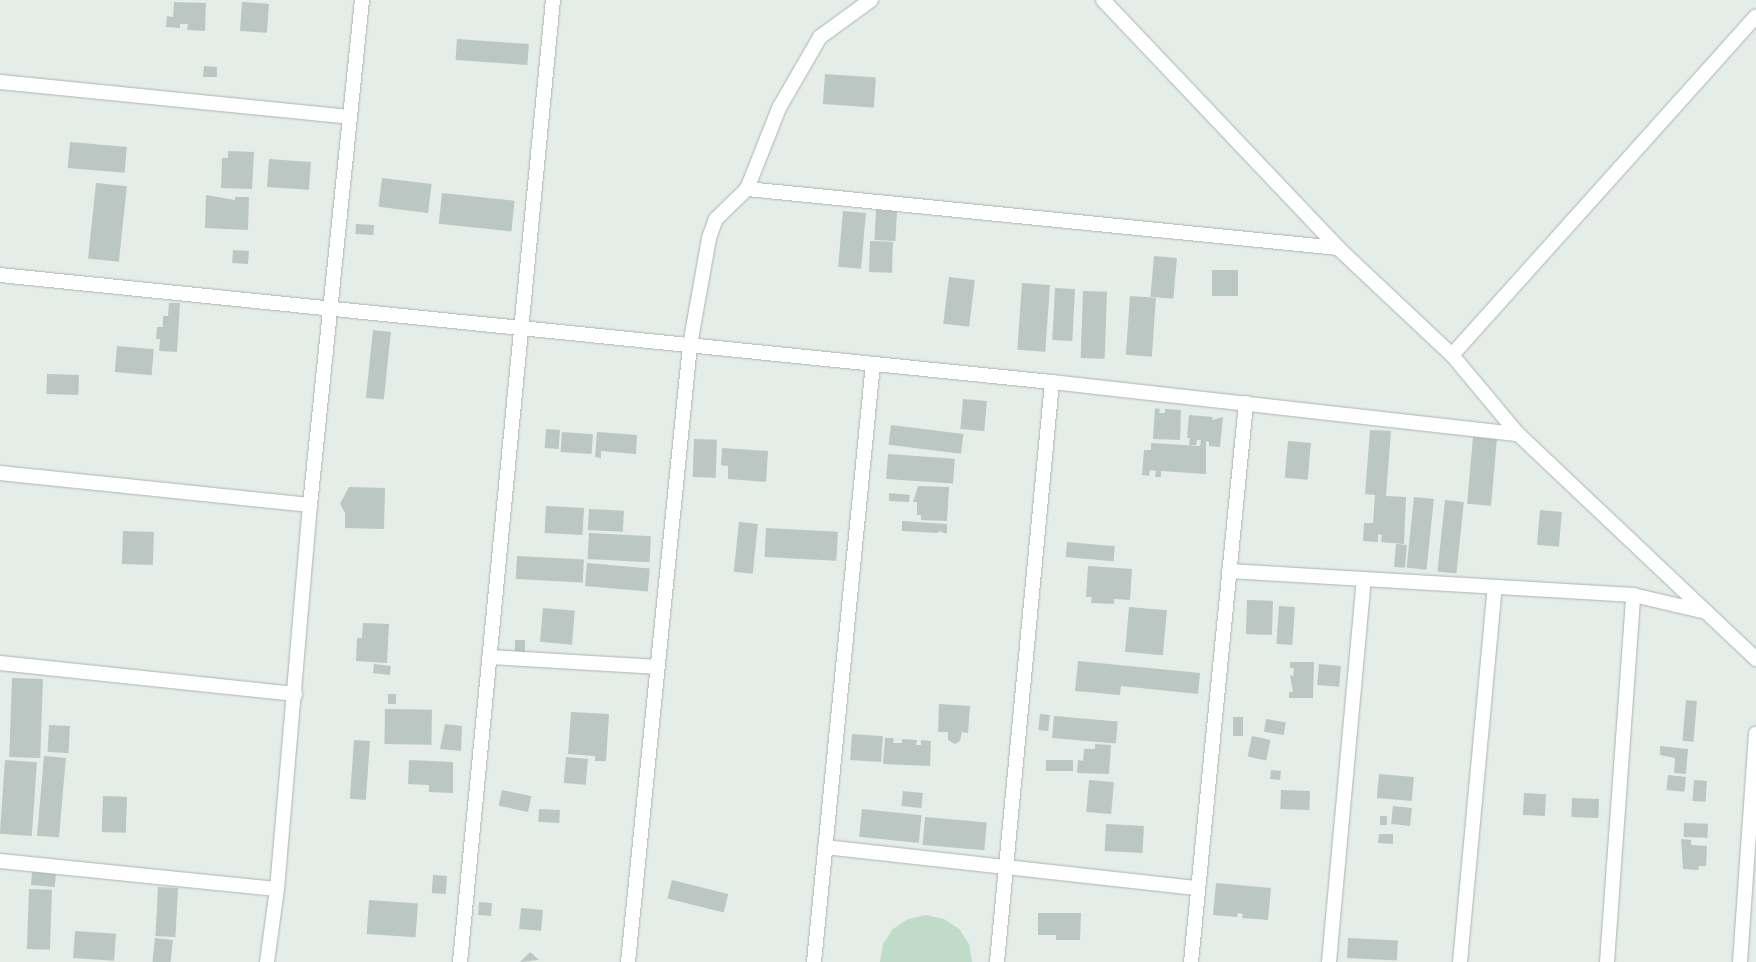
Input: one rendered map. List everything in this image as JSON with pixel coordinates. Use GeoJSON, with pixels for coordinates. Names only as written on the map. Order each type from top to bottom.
{"type":"FeatureCollection","features":[{"type":"Feature","properties":{"kind":"street"},"geometry":{"type":"LineString","coordinates":[[267,962],[277,889],[310,505],[332,309],[362,0]]}},
{"type":"Feature","properties":{"kind":"street"},"geometry":{"type":"LineString","coordinates":[[460,962],[553,0]]}},
{"type":"Feature","properties":{"kind":"street"},"geometry":{"type":"LineString","coordinates":[[628,962],[656,667],[690,345],[709,238],[716,219],[747,189],[779,108],[820,37],[871,0]]}},
{"type":"Feature","properties":{"kind":"street"},"geometry":{"type":"LineString","coordinates":[[1103,0],[1338,248],[1452,355],[1518,434],[1756,659]]}},
{"type":"Feature","properties":{"kind":"street"},"geometry":{"type":"LineString","coordinates":[[1452,355],[1756,16]]}},
{"type":"Feature","properties":{"kind":"street"},"geometry":{"type":"LineString","coordinates":[[0,82],[350,117]]}},
{"type":"Feature","properties":{"kind":"street"},"geometry":{"type":"LineString","coordinates":[[747,189],[1338,248]]}},
{"type":"Feature","properties":{"kind":"street"},"geometry":{"type":"LineString","coordinates":[[0,275],[1052,382],[1518,434]]}},
{"type":"Feature","properties":{"kind":"street"},"geometry":{"type":"LineString","coordinates":[[814,962],[873,364]]}},
{"type":"Feature","properties":{"kind":"street"},"geometry":{"type":"LineString","coordinates":[[996,962],[1052,382]]}},
{"type":"Feature","properties":{"kind":"street"},"geometry":{"type":"LineString","coordinates":[[1191,962],[1246,403]]}},
{"type":"Feature","properties":{"kind":"street"},"geometry":{"type":"LineString","coordinates":[[0,473],[310,505]]}},
{"type":"Feature","properties":{"kind":"street"},"geometry":{"type":"LineString","coordinates":[[1229,571],[1633,595],[1707,612]]}},
{"type":"Feature","properties":{"kind":"street"},"geometry":{"type":"LineString","coordinates":[[1329,962],[1364,580]]}},
{"type":"Feature","properties":{"kind":"street"},"geometry":{"type":"LineString","coordinates":[[1460,962],[1495,588]]}},
{"type":"Feature","properties":{"kind":"street"},"geometry":{"type":"LineString","coordinates":[[1606,962],[1633,595]]}},
{"type":"Feature","properties":{"kind":"street"},"geometry":{"type":"LineString","coordinates":[[489,657],[656,667]]}},
{"type":"Feature","properties":{"kind":"street"},"geometry":{"type":"LineString","coordinates":[[0,663],[295,694]]}},
{"type":"Feature","properties":{"kind":"street"},"geometry":{"type":"LineString","coordinates":[[1740,962],[1756,734]]}},
{"type":"Feature","properties":{"kind":"street"},"geometry":{"type":"LineString","coordinates":[[825,847],[1198,888]]}},
{"type":"Feature","properties":{"kind":"street"},"geometry":{"type":"LineString","coordinates":[[0,861],[277,889]]}},
{"type":"Feature","properties":{"kind":"green space"},"geometry":{"type":"Polygon","coordinates":[[[926,915],[944,919],[959,929],[969,944],[972,962],[880,962],[883,944],[893,929],[908,919],[926,915]]]}},
{"type":"Feature","properties":{"kind":"building"},"geometry":{"type":"Polygon","coordinates":[[[174,2],[206,3],[205,31],[187,30],[188,24],[180,24],[180,28],[166,27],[167,16],[173,17],[174,2]]]}},
{"type":"Feature","properties":{"kind":"building"},"geometry":{"type":"Polygon","coordinates":[[[242,2],[269,4],[267,33],[240,31],[242,2]]]}},
{"type":"Feature","properties":{"kind":"building"},"geometry":{"type":"Polygon","coordinates":[[[457,39],[529,44],[527,65],[456,60],[457,39]]]}},
{"type":"Feature","properties":{"kind":"building"},"geometry":{"type":"Polygon","coordinates":[[[204,66],[217,67],[217,77],[203,77],[204,66]]]}},
{"type":"Feature","properties":{"kind":"building"},"geometry":{"type":"Polygon","coordinates":[[[825,74],[876,78],[874,107],[823,104],[825,74]]]}},
{"type":"Feature","properties":{"kind":"building"},"geometry":{"type":"Polygon","coordinates":[[[70,142],[127,147],[125,173],[68,168],[70,142]]]}},
{"type":"Feature","properties":{"kind":"building"},"geometry":{"type":"Polygon","coordinates":[[[228,151],[254,152],[252,189],[221,188],[222,158],[228,158],[228,151]]]}},
{"type":"Feature","properties":{"kind":"building"},"geometry":{"type":"Polygon","coordinates":[[[269,159],[311,162],[309,190],[267,187],[269,159]]]}},
{"type":"Feature","properties":{"kind":"building"},"geometry":{"type":"Polygon","coordinates":[[[382,178],[432,184],[428,213],[378,207],[382,178]]]}},
{"type":"Feature","properties":{"kind":"building"},"geometry":{"type":"Polygon","coordinates":[[[96,183],[127,186],[119,262],[88,259],[96,183]]]}},
{"type":"Feature","properties":{"kind":"building"},"geometry":{"type":"Polygon","coordinates":[[[442,193],[515,201],[511,231],[439,224],[442,193]]]}},
{"type":"Feature","properties":{"kind":"building"},"geometry":{"type":"Polygon","coordinates":[[[206,195],[235,200],[235,197],[249,197],[248,230],[205,228],[206,195]]]}},
{"type":"Feature","properties":{"kind":"building"},"geometry":{"type":"Polygon","coordinates":[[[876,210],[897,211],[895,241],[874,240],[876,210]]]}},
{"type":"Feature","properties":{"kind":"building"},"geometry":{"type":"Polygon","coordinates":[[[843,211],[866,213],[861,269],[838,267],[843,211]]]}},
{"type":"Feature","properties":{"kind":"building"},"geometry":{"type":"Polygon","coordinates":[[[356,224],[374,225],[373,235],[355,234],[356,224]]]}},
{"type":"Feature","properties":{"kind":"building"},"geometry":{"type":"Polygon","coordinates":[[[870,241],[893,242],[892,273],[869,272],[870,241]]]}},
{"type":"Feature","properties":{"kind":"building"},"geometry":{"type":"Polygon","coordinates":[[[233,250],[249,251],[248,264],[232,263],[233,250]]]}},
{"type":"Feature","properties":{"kind":"building"},"geometry":{"type":"Polygon","coordinates":[[[1154,256],[1177,258],[1173,299],[1150,297],[1154,256]]]}},
{"type":"Feature","properties":{"kind":"building"},"geometry":{"type":"Polygon","coordinates":[[[1212,270],[1238,270],[1238,296],[1212,296],[1212,270]]]}},
{"type":"Feature","properties":{"kind":"building"},"geometry":{"type":"Polygon","coordinates":[[[949,277],[975,280],[969,327],[943,324],[949,277]]]}},
{"type":"Feature","properties":{"kind":"building"},"geometry":{"type":"Polygon","coordinates":[[[1022,283],[1050,285],[1045,352],[1017,350],[1022,283]]]}},
{"type":"Feature","properties":{"kind":"building"},"geometry":{"type":"Polygon","coordinates":[[[1055,288],[1075,289],[1072,341],[1052,340],[1055,288]]]}},
{"type":"Feature","properties":{"kind":"building"},"geometry":{"type":"Polygon","coordinates":[[[1083,291],[1107,292],[1105,359],[1081,358],[1083,291]]]}},
{"type":"Feature","properties":{"kind":"building"},"geometry":{"type":"Polygon","coordinates":[[[1130,296],[1156,298],[1152,357],[1126,355],[1130,296]]]}},
{"type":"Feature","properties":{"kind":"building"},"geometry":{"type":"Polygon","coordinates":[[[169,303],[180,303],[177,352],[159,351],[160,339],[156,339],[157,327],[163,327],[163,316],[168,316],[169,303]]]}},
{"type":"Feature","properties":{"kind":"building"},"geometry":{"type":"Polygon","coordinates":[[[373,330],[391,332],[384,400],[366,398],[373,330]]]}},
{"type":"Feature","properties":{"kind":"building"},"geometry":{"type":"Polygon","coordinates":[[[117,346],[154,349],[152,375],[115,372],[117,346]]]}},
{"type":"Feature","properties":{"kind":"building"},"geometry":{"type":"Polygon","coordinates":[[[47,374],[79,375],[78,395],[46,394],[47,374]]]}},
{"type":"Feature","properties":{"kind":"building"},"geometry":{"type":"Polygon","coordinates":[[[963,399],[987,401],[984,431],[960,429],[963,399]]]}},
{"type":"Feature","properties":{"kind":"building"},"geometry":{"type":"Polygon","coordinates":[[[1155,408],[1160,409],[1159,413],[1165,413],[1165,409],[1181,410],[1180,440],[1153,439],[1155,408]]]}},
{"type":"Feature","properties":{"kind":"building"},"geometry":{"type":"Polygon","coordinates":[[[1189,415],[1213,417],[1212,420],[1223,417],[1220,447],[1209,446],[1209,442],[1206,441],[1206,474],[1161,471],[1161,477],[1155,477],[1156,471],[1150,470],[1149,476],[1142,475],[1144,450],[1151,450],[1151,443],[1200,446],[1201,440],[1197,440],[1196,445],[1189,445],[1190,438],[1187,438],[1189,415]]]}},
{"type":"Feature","properties":{"kind":"building"},"geometry":{"type":"Polygon","coordinates":[[[891,425],[963,434],[961,454],[889,445],[891,425]]]}},
{"type":"Feature","properties":{"kind":"building"},"geometry":{"type":"Polygon","coordinates":[[[546,429],[560,430],[559,449],[545,448],[546,429]]]}},
{"type":"Feature","properties":{"kind":"building"},"geometry":{"type":"Polygon","coordinates":[[[1370,430],[1391,431],[1386,496],[1406,497],[1404,544],[1381,542],[1382,535],[1378,534],[1378,542],[1363,541],[1364,523],[1373,523],[1375,495],[1365,494],[1370,430]]]}},
{"type":"Feature","properties":{"kind":"building"},"geometry":{"type":"Polygon","coordinates":[[[562,432],[593,434],[592,454],[561,452],[562,432]]]}},
{"type":"Feature","properties":{"kind":"building"},"geometry":{"type":"Polygon","coordinates":[[[597,432],[637,435],[636,454],[601,451],[601,458],[595,457],[597,432]]]}},
{"type":"Feature","properties":{"kind":"building"},"geometry":{"type":"Polygon","coordinates":[[[1473,437],[1497,439],[1491,506],[1467,504],[1473,437]]]}},
{"type":"Feature","properties":{"kind":"building"},"geometry":{"type":"Polygon","coordinates":[[[694,439],[717,440],[716,478],[693,477],[694,439]]]}},
{"type":"Feature","properties":{"kind":"building"},"geometry":{"type":"Polygon","coordinates":[[[1288,441],[1311,443],[1308,480],[1285,478],[1288,441]]]}},
{"type":"Feature","properties":{"kind":"building"},"geometry":{"type":"Polygon","coordinates":[[[722,448],[768,451],[766,482],[728,479],[728,466],[721,465],[722,448]]]}},
{"type":"Feature","properties":{"kind":"building"},"geometry":{"type":"Polygon","coordinates":[[[888,454],[955,459],[953,484],[886,479],[888,454]]]}},
{"type":"Feature","properties":{"kind":"building"},"geometry":{"type":"Polygon","coordinates":[[[918,486],[949,487],[947,521],[921,520],[921,515],[917,515],[917,502],[913,502],[918,486]]]}},
{"type":"Feature","properties":{"kind":"building"},"geometry":{"type":"Polygon","coordinates":[[[349,487],[385,488],[384,529],[345,528],[345,513],[340,504],[349,487]]]}},
{"type":"Feature","properties":{"kind":"building"},"geometry":{"type":"Polygon","coordinates":[[[889,493],[910,495],[909,502],[889,501],[889,493]]]}},
{"type":"Feature","properties":{"kind":"building"},"geometry":{"type":"Polygon","coordinates":[[[1414,497],[1434,499],[1426,570],[1407,568],[1414,497]]]}},
{"type":"Feature","properties":{"kind":"building"},"geometry":{"type":"Polygon","coordinates":[[[1445,500],[1464,502],[1456,574],[1437,572],[1445,500]]]}},
{"type":"Feature","properties":{"kind":"building"},"geometry":{"type":"Polygon","coordinates":[[[546,506],[584,508],[583,535],[545,533],[546,506]]]}},
{"type":"Feature","properties":{"kind":"building"},"geometry":{"type":"Polygon","coordinates":[[[589,509],[624,511],[623,532],[588,530],[589,509]]]}},
{"type":"Feature","properties":{"kind":"building"},"geometry":{"type":"Polygon","coordinates":[[[1540,510],[1562,512],[1559,547],[1537,545],[1540,510]]]}},
{"type":"Feature","properties":{"kind":"building"},"geometry":{"type":"Polygon","coordinates":[[[902,521],[947,524],[947,534],[939,531],[938,533],[902,531],[902,521]]]}},
{"type":"Feature","properties":{"kind":"building"},"geometry":{"type":"Polygon","coordinates":[[[739,522],[758,524],[753,574],[734,572],[739,522]]]}},
{"type":"Feature","properties":{"kind":"building"},"geometry":{"type":"Polygon","coordinates":[[[766,528],[838,532],[836,561],[764,557],[766,528]]]}},
{"type":"Feature","properties":{"kind":"building"},"geometry":{"type":"Polygon","coordinates":[[[123,531],[154,532],[153,565],[122,564],[123,531]]]}},
{"type":"Feature","properties":{"kind":"building"},"geometry":{"type":"Polygon","coordinates":[[[589,533],[651,536],[650,562],[588,559],[589,533]]]}},
{"type":"Feature","properties":{"kind":"building"},"geometry":{"type":"Polygon","coordinates":[[[1067,542],[1115,546],[1114,561],[1066,557],[1067,542]]]}},
{"type":"Feature","properties":{"kind":"building"},"geometry":{"type":"Polygon","coordinates":[[[1396,544],[1407,545],[1405,568],[1394,567],[1396,544]]]}},
{"type":"Feature","properties":{"kind":"building"},"geometry":{"type":"Polygon","coordinates":[[[517,556],[584,560],[583,582],[516,579],[517,556]]]}},
{"type":"Feature","properties":{"kind":"building"},"geometry":{"type":"Polygon","coordinates":[[[587,563],[650,568],[648,591],[585,586],[587,563]]]}},
{"type":"Feature","properties":{"kind":"building"},"geometry":{"type":"Polygon","coordinates":[[[1088,566],[1132,569],[1130,600],[1114,599],[1114,604],[1091,603],[1092,597],[1086,597],[1088,566]]]}},
{"type":"Feature","properties":{"kind":"building"},"geometry":{"type":"Polygon","coordinates":[[[1247,600],[1273,601],[1272,635],[1246,634],[1247,600]]]}},
{"type":"Feature","properties":{"kind":"building"},"geometry":{"type":"Polygon","coordinates":[[[1279,606],[1295,607],[1292,645],[1276,644],[1279,606]]]}},
{"type":"Feature","properties":{"kind":"building"},"geometry":{"type":"Polygon","coordinates":[[[1129,607],[1167,610],[1163,655],[1125,652],[1129,607]]]}},
{"type":"Feature","properties":{"kind":"building"},"geometry":{"type":"Polygon","coordinates":[[[543,608],[575,611],[572,645],[540,642],[543,608]]]}},
{"type":"Feature","properties":{"kind":"building"},"geometry":{"type":"Polygon","coordinates":[[[363,623],[389,624],[387,663],[356,661],[357,638],[362,638],[363,623]]]}},
{"type":"Feature","properties":{"kind":"building"},"geometry":{"type":"Polygon","coordinates":[[[515,640],[525,640],[525,653],[515,653],[515,640]]]}},
{"type":"Feature","properties":{"kind":"building"},"geometry":{"type":"Polygon","coordinates":[[[1078,661],[1200,673],[1198,694],[1121,686],[1120,695],[1075,691],[1078,661]]]}},
{"type":"Feature","properties":{"kind":"building"},"geometry":{"type":"Polygon","coordinates":[[[1290,662],[1314,662],[1313,698],[1289,698],[1289,692],[1293,692],[1290,675],[1293,676],[1294,668],[1290,668],[1290,662]]]}},
{"type":"Feature","properties":{"kind":"building"},"geometry":{"type":"Polygon","coordinates":[[[374,664],[391,666],[390,675],[373,673],[374,664]]]}},
{"type":"Feature","properties":{"kind":"building"},"geometry":{"type":"Polygon","coordinates":[[[1319,664],[1341,666],[1339,687],[1317,685],[1319,664]]]}},
{"type":"Feature","properties":{"kind":"building"},"geometry":{"type":"Polygon","coordinates":[[[12,678],[43,679],[40,758],[9,757],[12,678]]]}},
{"type":"Feature","properties":{"kind":"building"},"geometry":{"type":"Polygon","coordinates":[[[388,694],[396,694],[396,704],[388,704],[388,694]]]}},
{"type":"Feature","properties":{"kind":"building"},"geometry":{"type":"Polygon","coordinates":[[[1686,700],[1697,701],[1693,742],[1682,741],[1686,700]]]}},
{"type":"Feature","properties":{"kind":"building"},"geometry":{"type":"Polygon","coordinates":[[[939,704],[970,706],[968,733],[962,732],[960,741],[955,744],[948,740],[948,732],[938,732],[939,704]]]}},
{"type":"Feature","properties":{"kind":"building"},"geometry":{"type":"Polygon","coordinates":[[[385,709],[432,710],[431,745],[384,744],[385,709]]]}},
{"type":"Feature","properties":{"kind":"building"},"geometry":{"type":"Polygon","coordinates":[[[571,712],[609,714],[606,761],[595,761],[595,756],[568,754],[571,712]]]}},
{"type":"Feature","properties":{"kind":"building"},"geometry":{"type":"Polygon","coordinates":[[[1040,714],[1050,715],[1048,731],[1038,730],[1040,714]]]}},
{"type":"Feature","properties":{"kind":"building"},"geometry":{"type":"Polygon","coordinates":[[[1054,716],[1118,722],[1116,743],[1052,738],[1054,716]]]}},
{"type":"Feature","properties":{"kind":"building"},"geometry":{"type":"Polygon","coordinates":[[[1233,717],[1243,717],[1243,736],[1233,736],[1233,717]]]}},
{"type":"Feature","properties":{"kind":"building"},"geometry":{"type":"Polygon","coordinates":[[[1266,719],[1286,722],[1284,735],[1264,732],[1266,719]]]}},
{"type":"Feature","properties":{"kind":"building"},"geometry":{"type":"Polygon","coordinates":[[[445,724],[462,726],[461,751],[440,749],[445,724]]]}},
{"type":"Feature","properties":{"kind":"building"},"geometry":{"type":"Polygon","coordinates":[[[49,725],[70,726],[69,753],[48,752],[49,725]]]}},
{"type":"Feature","properties":{"kind":"building"},"geometry":{"type":"Polygon","coordinates":[[[852,734],[883,736],[881,762],[850,760],[852,734]]]}},
{"type":"Feature","properties":{"kind":"building"},"geometry":{"type":"Polygon","coordinates":[[[1252,736],[1271,740],[1266,760],[1248,757],[1252,736]]]}},
{"type":"Feature","properties":{"kind":"building"},"geometry":{"type":"Polygon","coordinates":[[[885,738],[894,738],[893,743],[902,743],[902,739],[917,740],[916,745],[921,745],[921,740],[931,741],[930,766],[883,764],[885,738]]]}},
{"type":"Feature","properties":{"kind":"building"},"geometry":{"type":"Polygon","coordinates":[[[354,740],[370,741],[366,800],[350,799],[354,740]]]}},
{"type":"Feature","properties":{"kind":"building"},"geometry":{"type":"Polygon","coordinates":[[[1095,744],[1111,745],[1109,774],[1077,773],[1078,760],[1083,761],[1084,749],[1095,749],[1095,744]]]}},
{"type":"Feature","properties":{"kind":"building"},"geometry":{"type":"Polygon","coordinates":[[[1660,746],[1688,749],[1686,774],[1674,773],[1675,758],[1660,755],[1660,746]]]}},
{"type":"Feature","properties":{"kind":"building"},"geometry":{"type":"Polygon","coordinates":[[[44,756],[66,758],[59,838],[37,836],[44,756]]]}},
{"type":"Feature","properties":{"kind":"building"},"geometry":{"type":"Polygon","coordinates":[[[566,757],[588,759],[586,785],[564,783],[566,757]]]}},
{"type":"Feature","properties":{"kind":"building"},"geometry":{"type":"Polygon","coordinates":[[[5,760],[37,762],[32,836],[0,834],[5,760]]]}},
{"type":"Feature","properties":{"kind":"building"},"geometry":{"type":"Polygon","coordinates":[[[409,760],[453,762],[453,793],[429,792],[429,785],[408,784],[409,760]]]}},
{"type":"Feature","properties":{"kind":"building"},"geometry":{"type":"Polygon","coordinates":[[[1046,760],[1073,760],[1073,771],[1046,771],[1046,760]]]}},
{"type":"Feature","properties":{"kind":"building"},"geometry":{"type":"Polygon","coordinates":[[[1271,770],[1281,771],[1280,780],[1270,779],[1271,770]]]}},
{"type":"Feature","properties":{"kind":"building"},"geometry":{"type":"Polygon","coordinates":[[[1379,774],[1414,777],[1412,801],[1377,798],[1379,774]]]}},
{"type":"Feature","properties":{"kind":"building"},"geometry":{"type":"Polygon","coordinates":[[[1668,775],[1686,777],[1684,792],[1666,790],[1668,775]]]}},
{"type":"Feature","properties":{"kind":"building"},"geometry":{"type":"Polygon","coordinates":[[[1089,780],[1114,782],[1111,814],[1086,812],[1089,780]]]}},
{"type":"Feature","properties":{"kind":"building"},"geometry":{"type":"Polygon","coordinates":[[[1694,780],[1707,781],[1706,802],[1693,801],[1694,780]]]}},
{"type":"Feature","properties":{"kind":"building"},"geometry":{"type":"Polygon","coordinates":[[[502,790],[531,796],[528,812],[499,806],[502,790]]]}},
{"type":"Feature","properties":{"kind":"building"},"geometry":{"type":"Polygon","coordinates":[[[1281,790],[1310,791],[1309,810],[1280,809],[1281,790]]]}},
{"type":"Feature","properties":{"kind":"building"},"geometry":{"type":"Polygon","coordinates":[[[903,791],[923,793],[921,808],[901,806],[903,791]]]}},
{"type":"Feature","properties":{"kind":"building"},"geometry":{"type":"Polygon","coordinates":[[[1524,793],[1546,794],[1545,816],[1523,815],[1524,793]]]}},
{"type":"Feature","properties":{"kind":"building"},"geometry":{"type":"Polygon","coordinates":[[[103,796],[127,797],[126,833],[102,832],[103,796]]]}},
{"type":"Feature","properties":{"kind":"building"},"geometry":{"type":"Polygon","coordinates":[[[1572,798],[1599,799],[1598,818],[1571,817],[1572,798]]]}},
{"type":"Feature","properties":{"kind":"building"},"geometry":{"type":"Polygon","coordinates":[[[1393,806],[1412,808],[1410,826],[1391,824],[1393,806]]]}},
{"type":"Feature","properties":{"kind":"building"},"geometry":{"type":"Polygon","coordinates":[[[539,809],[560,810],[559,823],[538,822],[539,809]]]}},
{"type":"Feature","properties":{"kind":"building"},"geometry":{"type":"Polygon","coordinates":[[[862,809],[922,815],[919,843],[859,837],[862,809]]]}},
{"type":"Feature","properties":{"kind":"building"},"geometry":{"type":"Polygon","coordinates":[[[1380,816],[1387,816],[1387,825],[1380,825],[1380,816]]]}},
{"type":"Feature","properties":{"kind":"building"},"geometry":{"type":"Polygon","coordinates":[[[925,817],[987,822],[984,850],[923,845],[925,817]]]}},
{"type":"Feature","properties":{"kind":"building"},"geometry":{"type":"Polygon","coordinates":[[[1684,823],[1708,824],[1707,838],[1684,837],[1684,823]]]}},
{"type":"Feature","properties":{"kind":"building"},"geometry":{"type":"Polygon","coordinates":[[[1106,824],[1144,826],[1143,853],[1105,851],[1106,824]]]}},
{"type":"Feature","properties":{"kind":"building"},"geometry":{"type":"Polygon","coordinates":[[[1379,834],[1393,834],[1393,844],[1378,843],[1379,834]]]}},
{"type":"Feature","properties":{"kind":"building"},"geometry":{"type":"Polygon","coordinates":[[[1681,839],[1691,840],[1691,845],[1707,846],[1706,866],[1699,866],[1698,870],[1683,869],[1681,839]]]}},
{"type":"Feature","properties":{"kind":"building"},"geometry":{"type":"Polygon","coordinates":[[[32,872],[56,874],[55,887],[31,885],[32,872]]]}},
{"type":"Feature","properties":{"kind":"building"},"geometry":{"type":"Polygon","coordinates":[[[433,875],[447,876],[446,894],[432,893],[433,875]]]}},
{"type":"Feature","properties":{"kind":"building"},"geometry":{"type":"Polygon","coordinates":[[[672,880],[728,894],[724,912],[667,898],[672,880]]]}},
{"type":"Feature","properties":{"kind":"building"},"geometry":{"type":"Polygon","coordinates":[[[1216,883],[1271,888],[1268,920],[1242,918],[1243,914],[1238,913],[1237,917],[1213,915],[1216,883]]]}},
{"type":"Feature","properties":{"kind":"building"},"geometry":{"type":"Polygon","coordinates":[[[158,887],[178,888],[175,937],[155,936],[158,887]]]}},
{"type":"Feature","properties":{"kind":"building"},"geometry":{"type":"Polygon","coordinates":[[[29,889],[52,890],[50,950],[27,949],[29,889]]]}},
{"type":"Feature","properties":{"kind":"building"},"geometry":{"type":"Polygon","coordinates":[[[369,900],[418,903],[416,937],[367,934],[369,900]]]}},
{"type":"Feature","properties":{"kind":"building"},"geometry":{"type":"Polygon","coordinates":[[[479,902],[492,903],[491,916],[478,915],[479,902]]]}},
{"type":"Feature","properties":{"kind":"building"},"geometry":{"type":"Polygon","coordinates":[[[521,908],[543,910],[541,931],[519,929],[521,908]]]}},
{"type":"Feature","properties":{"kind":"building"},"geometry":{"type":"Polygon","coordinates":[[[1038,913],[1081,913],[1080,940],[1056,940],[1056,935],[1038,935],[1038,913]]]}},
{"type":"Feature","properties":{"kind":"building"},"geometry":{"type":"Polygon","coordinates":[[[75,931],[116,934],[114,961],[73,958],[75,931]]]}},
{"type":"Feature","properties":{"kind":"building"},"geometry":{"type":"Polygon","coordinates":[[[155,938],[173,940],[171,962],[152,962],[155,938]]]}},
{"type":"Feature","properties":{"kind":"building"},"geometry":{"type":"Polygon","coordinates":[[[1348,938],[1398,941],[1397,961],[1347,958],[1348,938]]]}},
{"type":"Feature","properties":{"kind":"building"},"geometry":{"type":"Polygon","coordinates":[[[530,952],[539,960],[520,962],[530,952]]]}}]}
